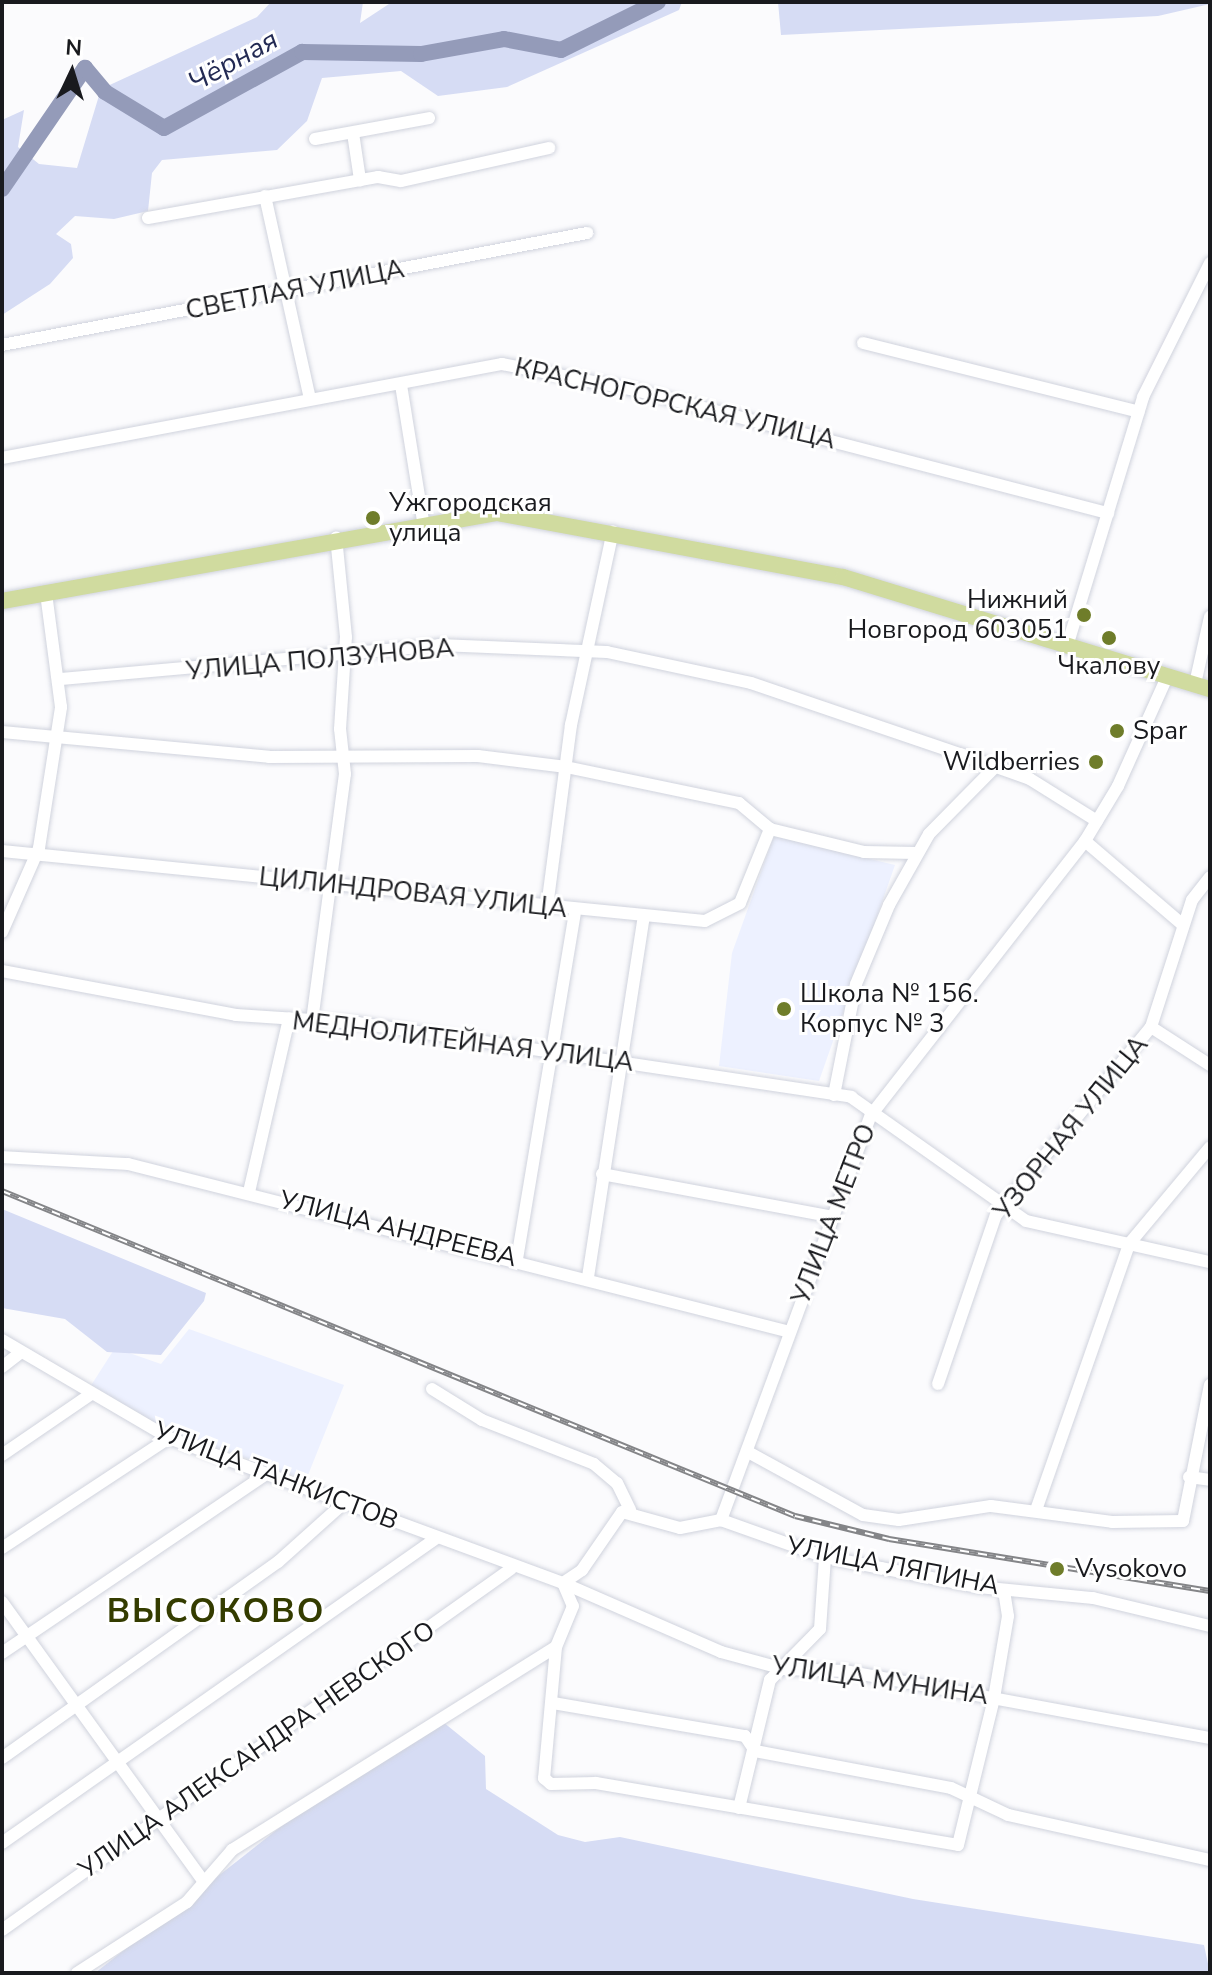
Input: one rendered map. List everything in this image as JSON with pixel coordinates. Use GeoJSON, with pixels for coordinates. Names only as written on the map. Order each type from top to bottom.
{"type":"FeatureCollection","features":[{"type":"Feature","properties":{"kind":"main road"},"geometry":{"type":"LineString","coordinates":[[2,601],[423,521],[497,513],[613,531],[843,577],[1202,686]]}},
{"type":"Feature","properties":{"kind":"street"},"geometry":{"type":"LineString","coordinates":[[315,139],[429,118]]}},
{"type":"Feature","properties":{"kind":"street"},"geometry":{"type":"LineString","coordinates":[[353,133],[360,180]]}},
{"type":"Feature","properties":{"kind":"street"},"geometry":{"type":"LineString","coordinates":[[148,218],[360,180],[401,181],[549,148]]}},
{"type":"Feature","properties":{"kind":"street"},"geometry":{"type":"LineString","coordinates":[[265,196],[310,399]]}},
{"type":"Feature","properties":{"kind":"street","name":"СВЕТЛАЯ УЛИЦА"},"geometry":{"type":"LineString","coordinates":[[2,345],[587,233]]}},
{"type":"Feature","properties":{"kind":"street"},"geometry":{"type":"LineString","coordinates":[[1068,643],[1139,412],[1210,263]]}},
{"type":"Feature","properties":{"kind":"street"},"geometry":{"type":"LineString","coordinates":[[863,343],[1139,412]]}},
{"type":"Feature","properties":{"kind":"street","name":"КРАСНОГОРСКАЯ УЛИЦА"},"geometry":{"type":"LineString","coordinates":[[2,458],[502,364],[635,390],[1108,513]]}},
{"type":"Feature","properties":{"kind":"street"},"geometry":{"type":"LineString","coordinates":[[401,385],[423,521]]}},
{"type":"Feature","properties":{"kind":"street"},"geometry":{"type":"LineString","coordinates":[[547,907],[566,767],[613,531]]}},
{"type":"Feature","properties":{"kind":"street"},"geometry":{"type":"LineString","coordinates":[[312,1021],[312,982],[334,884],[343,756],[346,653],[336,537]]}},
{"type":"Feature","properties":{"kind":"street"},"geometry":{"type":"LineString","coordinates":[[2,932],[35,857],[56,736],[61,679],[46,593]]}},
{"type":"Feature","properties":{"kind":"street"},"geometry":{"type":"LineString","coordinates":[[1202,686],[1210,617]]}},
{"type":"Feature","properties":{"kind":"street","name":"УЛИЦА ПОЛЗУНОВА"},"geometry":{"type":"LineString","coordinates":[[61,679],[439,645],[589,653],[751,683],[1030,779],[1097,821]]}},
{"type":"Feature","properties":{"kind":"street","name":"УЛИЦА МЕТРО"},"geometry":{"type":"LineString","coordinates":[[721,1520],[748,1452],[829,1216],[871,1115],[1085,841],[1168,675]]}},
{"type":"Feature","properties":{"kind":"street"},"geometry":{"type":"LineString","coordinates":[[2,732],[255,756],[478,756],[566,767],[727,799],[770,829],[864,852],[916,853]]}},
{"type":"Feature","properties":{"kind":"street","name":"УЛИЦА МЕТРО"},"geometry":{"type":"LineString","coordinates":[[834,1095],[867,952],[916,853],[960,796],[994,768]]}},
{"type":"Feature","properties":{"kind":"street","name":"ЦИЛИНДРОВАЯ УЛИЦА"},"geometry":{"type":"LineString","coordinates":[[2,851],[35,857],[334,884],[575,911],[644,917],[723,916],[740,903],[770,829]]}},
{"type":"Feature","properties":{"kind":"street"},"geometry":{"type":"LineString","coordinates":[[1085,841],[1183,925]]}},
{"type":"Feature","properties":{"kind":"street","name":"УЗОРНАЯ УЛИЦА"},"geometry":{"type":"LineString","coordinates":[[938,1384],[1005,1206],[1151,1027],[1183,925],[1210,877]]}},
{"type":"Feature","properties":{"kind":"street"},"geometry":{"type":"LineString","coordinates":[[517,1259],[575,911]]}},
{"type":"Feature","properties":{"kind":"street"},"geometry":{"type":"LineString","coordinates":[[588,1277],[644,917]]}},
{"type":"Feature","properties":{"kind":"street","name":"МЕДНОЛИТЕЙНАЯ УЛИЦА"},"geometry":{"type":"LineString","coordinates":[[2,971],[86,992],[620,1062],[851,1097],[871,1115],[1026,1221],[1210,1262]]}},
{"type":"Feature","properties":{"kind":"street"},"geometry":{"type":"LineString","coordinates":[[249,1192],[289,1019]]}},
{"type":"Feature","properties":{"kind":"street"},"geometry":{"type":"LineString","coordinates":[[1151,1027],[1210,1065]]}},
{"type":"Feature","properties":{"kind":"street"},"geometry":{"type":"LineString","coordinates":[[1036,1510],[1129,1244],[1210,1147]]}},
{"type":"Feature","properties":{"kind":"street","name":"УЛИЦА АНДРЕЕВА"},"geometry":{"type":"LineString","coordinates":[[2,1157],[128,1164],[588,1277],[790,1332]]}},
{"type":"Feature","properties":{"kind":"street"},"geometry":{"type":"LineString","coordinates":[[602,1174],[829,1216]]}},
{"type":"Feature","properties":{"kind":"street","name":"УЛИЦА ТАНКИСТОВ"},"geometry":{"type":"LineString","coordinates":[[2,1340],[169,1438],[346,1501],[511,1569],[563,1583]]}},
{"type":"Feature","properties":{"kind":"street"},"geometry":{"type":"LineString","coordinates":[[2,1367],[21,1352]]}},
{"type":"Feature","properties":{"kind":"street"},"geometry":{"type":"LineString","coordinates":[[748,1452],[863,1515],[899,1520],[991,1506],[1112,1522],[1183,1521],[1189,1477],[1210,1385]]}},
{"type":"Feature","properties":{"kind":"street"},"geometry":{"type":"LineString","coordinates":[[432,1389],[482,1420],[594,1464],[617,1483],[630,1510],[680,1528],[721,1520]]}},
{"type":"Feature","properties":{"kind":"street"},"geometry":{"type":"LineString","coordinates":[[2,1455],[91,1394]]}},
{"type":"Feature","properties":{"kind":"street"},"geometry":{"type":"LineString","coordinates":[[2,1548],[169,1438]]}},
{"type":"Feature","properties":{"kind":"street"},"geometry":{"type":"LineString","coordinates":[[2,1653],[266,1474]]}},
{"type":"Feature","properties":{"kind":"street"},"geometry":{"type":"LineString","coordinates":[[1189,1477],[1210,1480]]}},
{"type":"Feature","properties":{"kind":"street"},"geometry":{"type":"LineString","coordinates":[[2,1758],[278,1562],[346,1501]]}},
{"type":"Feature","properties":{"kind":"street"},"geometry":{"type":"LineString","coordinates":[[630,1510],[616,1517],[582,1570],[563,1583],[573,1606],[556,1647],[544,1778],[958,1845],[973,1797],[994,1698],[1008,1616],[1004,1590]]}},
{"type":"Feature","properties":{"kind":"street","name":"УЛИЦА ЛЯПИНА"},"geometry":{"type":"LineString","coordinates":[[721,1520],[825,1557],[1004,1590],[1093,1598],[1210,1626]]}},
{"type":"Feature","properties":{"kind":"street"},"geometry":{"type":"LineString","coordinates":[[2,1843],[435,1539]]}},
{"type":"Feature","properties":{"kind":"street"},"geometry":{"type":"LineString","coordinates":[[739,1808],[770,1680],[820,1629],[825,1557]]}},
{"type":"Feature","properties":{"kind":"street","name":"УЛИЦА АЛЕКСАНДРА НЕВСКОГО"},"geometry":{"type":"LineString","coordinates":[[2,1930],[511,1569]]}},
{"type":"Feature","properties":{"kind":"street","name":"УЛИЦА МУНИНА"},"geometry":{"type":"LineString","coordinates":[[563,1583],[721,1652],[781,1668],[845,1671],[1210,1738]]}},
{"type":"Feature","properties":{"kind":"street"},"geometry":{"type":"LineString","coordinates":[[2,1602],[157,1822],[204,1882]]}},
{"type":"Feature","properties":{"kind":"street"},"geometry":{"type":"LineString","coordinates":[[77,1973],[187,1902],[232,1850],[556,1647]]}},
{"type":"Feature","properties":{"kind":"street"},"geometry":{"type":"LineString","coordinates":[[553,1703],[745,1736],[755,1751],[973,1797],[1008,1815],[1210,1860]]}},
{"type":"Feature","properties":{"kind":"shaded area"},"geometry":{"type":"Polygon","coordinates":[[[271,2],[363,2],[360,23],[392,2],[682,2],[679,10],[507,87],[438,96],[401,71],[322,78],[307,121],[277,150],[162,160],[152,173],[148,211],[114,219],[75,216],[56,234],[71,244],[73,258],[50,284],[2,315],[2,120],[24,110],[18,147],[39,164],[77,168],[101,89],[257,17],[271,2]]]}},
{"type":"Feature","properties":{"kind":"shaded area"},"geometry":{"type":"Polygon","coordinates":[[[778,2],[1210,4],[1158,16],[781,35],[778,2]]]}},
{"type":"Feature","properties":{"kind":"shaded area","name":"Школа № 156. Корпус № 3"},"geometry":{"type":"Polygon","coordinates":[[[774,836],[895,865],[819,1081],[719,1066],[732,953],[774,836]]]}},
{"type":"Feature","properties":{"kind":"shaded area"},"geometry":{"type":"Polygon","coordinates":[[[2,1209],[206,1293],[204,1301],[161,1355],[107,1352],[65,1319],[2,1308],[2,1209]]]}},
{"type":"Feature","properties":{"kind":"shaded area"},"geometry":{"type":"Polygon","coordinates":[[[189,1329],[344,1385],[306,1480],[126,1414],[90,1387],[115,1348],[161,1364],[189,1329]]]}},
{"type":"Feature","properties":{"kind":"shaded area"},"geometry":{"type":"Polygon","coordinates":[[[443,1722],[485,1756],[486,1789],[558,1835],[585,1842],[620,1837],[913,1899],[1204,1945],[1210,1973],[95,1973],[330,1788],[443,1722]]]}},
{"type":"Feature","properties":{"kind":"waterway","name":"Чёрная"},"geometry":{"type":"LineString","coordinates":[[2,189],[85,68],[105,92],[164,128],[302,52],[421,54],[504,39],[561,50],[658,2]]}},
{"type":"Feature","properties":{"kind":"railway"},"geometry":{"type":"LineString","coordinates":[[2,1191],[795,1516],[889,1539],[1210,1591]]}},
{"type":"Feature","properties":{"kind":"place","name":"Ужгородская улица"},"geometry":{"type":"Point","coordinates":[373,518]}},
{"type":"Feature","properties":{"kind":"place","name":"Нижний Новгород 603051"},"geometry":{"type":"Point","coordinates":[1084,615]}},
{"type":"Feature","properties":{"kind":"place","name":"Чкалову"},"geometry":{"type":"Point","coordinates":[1109,638]}},
{"type":"Feature","properties":{"kind":"place","name":"Spar"},"geometry":{"type":"Point","coordinates":[1117,731]}},
{"type":"Feature","properties":{"kind":"place","name":"Wildberries"},"geometry":{"type":"Point","coordinates":[1096,762]}},
{"type":"Feature","properties":{"kind":"place","name":"Школа № 156. Корпус № 3"},"geometry":{"type":"Point","coordinates":[784,1009]}},
{"type":"Feature","properties":{"kind":"place","name":"Vysokovo"},"geometry":{"type":"Point","coordinates":[1057,1569]}},
{"type":"Feature","properties":{"kind":"district","name":"ВЫСОКОВО"},"geometry":{"type":"Point","coordinates":[216,1612]}}]}
